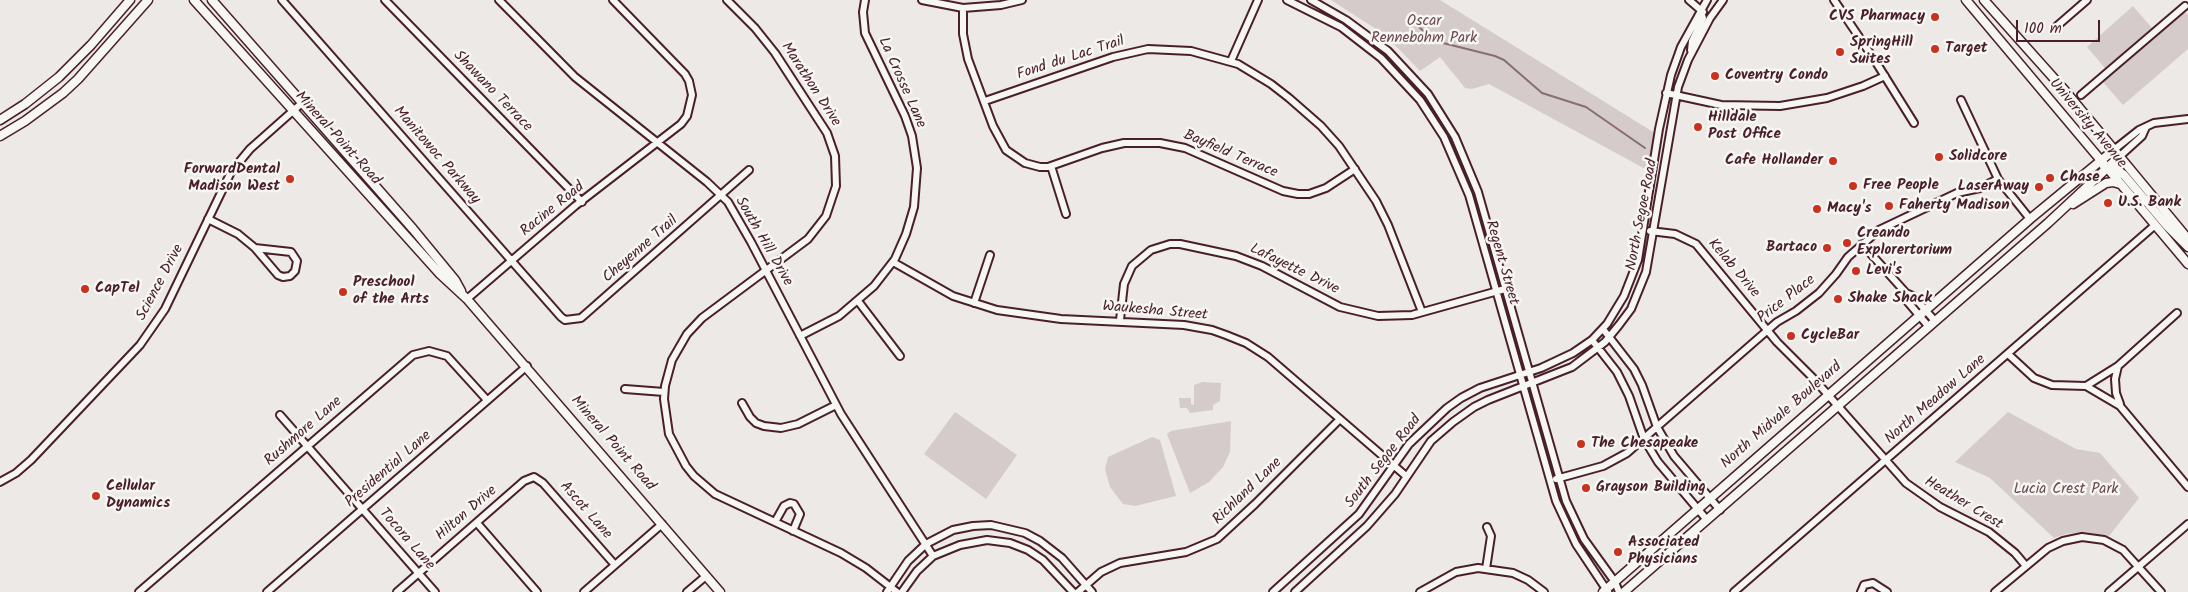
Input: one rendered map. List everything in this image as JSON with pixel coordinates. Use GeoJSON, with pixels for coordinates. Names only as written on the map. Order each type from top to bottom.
{"type":"FeatureCollection","features":[{"type":"Feature","properties":{"kind":"main road"},"geometry":{"type":"LineString","coordinates":[[0,120],[25,104],[77,61],[130,0]]}},
{"type":"Feature","properties":{"kind":"main road"},"geometry":{"type":"LineString","coordinates":[[0,136],[25,121],[63,93],[148,0]]}},
{"type":"Feature","properties":{"kind":"main road","name":"Mineral Point Road"},"geometry":{"type":"LineString","coordinates":[[194,0],[440,274],[465,296],[720,592]]}},
{"type":"Feature","properties":{"kind":"main road","name":"Mineral Point Road"},"geometry":{"type":"LineString","coordinates":[[212,0],[413,229],[455,280],[465,296]]}},
{"type":"Feature","properties":{"kind":"main road","name":"University Avenue"},"geometry":{"type":"LineString","coordinates":[[1966,0],[2154,226],[2188,264]]}},
{"type":"Feature","properties":{"kind":"main road","name":"University Avenue"},"geometry":{"type":"LineString","coordinates":[[1984,0],[2115,149],[2188,239]]}},
{"type":"Feature","properties":{"kind":"main road","name":"North Midvale Boulevard"},"geometry":{"type":"LineString","coordinates":[[1624,592],[2056,216],[2105,165],[2115,149]]}},
{"type":"Feature","properties":{"kind":"main road","name":"North Midvale Boulevard"},"geometry":{"type":"LineString","coordinates":[[1606,591],[1697,508],[2030,219],[2092,167],[2105,165],[2120,156]]}},
{"type":"Feature","properties":{"kind":"main road"},"geometry":{"type":"LineString","coordinates":[[2105,165],[2124,175],[2167,226],[2188,247]]}},
{"type":"Feature","properties":{"kind":"main road"},"geometry":{"type":"LineString","coordinates":[[2056,216],[2106,183],[2120,184]]}},
{"type":"Feature","properties":{"kind":"street","name":"Manitowoc Parkway"},"geometry":{"type":"LineString","coordinates":[[282,0],[561,317],[575,320]]}},
{"type":"Feature","properties":{"kind":"street","name":"Shawano Terrace"},"geometry":{"type":"LineString","coordinates":[[384,0],[582,202]]}},
{"type":"Feature","properties":{"kind":"street","name":"South Hill Drive"},"geometry":{"type":"LineString","coordinates":[[499,0],[575,78],[722,195],[736,215],[766,270],[836,405],[933,556]]}},
{"type":"Feature","properties":{"kind":"street","name":"Racine Road"},"geometry":{"type":"LineString","coordinates":[[465,296],[681,124],[687,116],[691,104],[691,88],[682,72],[613,0]]}},
{"type":"Feature","properties":{"kind":"street","name":"Marathon Drive"},"geometry":{"type":"LineString","coordinates":[[727,0],[755,28],[792,77],[827,133],[836,168],[835,191],[826,216],[808,239],[702,318],[687,334],[672,360],[664,392],[665,414],[669,434],[679,456],[694,476],[715,494],[856,562],[889,589],[897,592]]}},
{"type":"Feature","properties":{"kind":"street","name":"La Crosse Lane"},"geometry":{"type":"LineString","coordinates":[[800,336],[839,316],[874,286],[893,262],[911,221],[916,194],[916,158],[905,116],[865,33],[862,12],[866,0]]}},
{"type":"Feature","properties":{"kind":"street"},"geometry":{"type":"LineString","coordinates":[[922,0],[963,8],[1001,5],[1022,0]]}},
{"type":"Feature","properties":{"kind":"street"},"geometry":{"type":"LineString","coordinates":[[1231,61],[1258,0]]}},
{"type":"Feature","properties":{"kind":"street","name":"Regent Street"},"geometry":{"type":"LineString","coordinates":[[1287,0],[1330,21],[1368,47],[1400,78],[1428,112],[1444,137],[1459,168],[1469,195],[1550,481],[1570,534],[1606,591]]}},
{"type":"Feature","properties":{"kind":"street","name":"Regent Street"},"geometry":{"type":"LineString","coordinates":[[1311,0],[1346,20],[1388,51],[1413,76],[1437,108],[1455,137],[1478,192],[1566,501],[1584,539],[1615,582],[1619,592]]}},
{"type":"Feature","properties":{"kind":"street"},"geometry":{"type":"LineString","coordinates":[[1689,0],[1710,18]]}},
{"type":"Feature","properties":{"kind":"street","name":"North Segoe Road"},"geometry":{"type":"LineString","coordinates":[[1528,371],[1557,362],[1592,340],[1603,329],[1619,306],[1630,284],[1638,260],[1644,230],[1666,93],[1681,47],[1707,0]]}},
{"type":"Feature","properties":{"kind":"street","name":"North Segoe Road"},"geometry":{"type":"LineString","coordinates":[[1523,386],[1572,367],[1610,337],[1631,309],[1646,272],[1676,96],[1692,53],[1710,18],[1723,0]]}},
{"type":"Feature","properties":{"kind":"street"},"geometry":{"type":"LineString","coordinates":[[1834,0],[1914,123]]}},
{"type":"Feature","properties":{"kind":"street"},"geometry":{"type":"LineString","coordinates":[[2057,26],[2087,0]]}},
{"type":"Feature","properties":{"kind":"street"},"geometry":{"type":"LineString","coordinates":[[2081,95],[2186,8],[2179,0]]}},
{"type":"Feature","properties":{"kind":"street","name":"Bayfield Terrace"},"geometry":{"type":"LineString","coordinates":[[963,8],[963,34],[968,59],[993,126],[1006,150],[1025,163],[1040,167],[1051,166],[1102,148],[1124,143],[1149,142],[1184,148],[1283,191],[1298,194],[1309,194],[1326,188],[1356,169]]}},
{"type":"Feature","properties":{"kind":"street"},"geometry":{"type":"LineString","coordinates":[[1692,53],[1692,41],[1703,18],[1700,10]]}},
{"type":"Feature","properties":{"kind":"street","name":"Fond du Lac Trail"},"geometry":{"type":"LineString","coordinates":[[985,101],[1113,56],[1148,49],[1191,51],[1231,61],[1271,84],[1306,113],[1339,146],[1376,200],[1388,225],[1422,312]]}},
{"type":"Feature","properties":{"kind":"street"},"geometry":{"type":"LineString","coordinates":[[1666,93],[1721,105],[1780,106],[1827,98],[1863,86],[1885,76]]}},
{"type":"Feature","properties":{"kind":"street"},"geometry":{"type":"LineString","coordinates":[[1961,100],[1998,179],[2030,219]]}},
{"type":"Feature","properties":{"kind":"street","name":"Science Drive"},"geometry":{"type":"LineString","coordinates":[[0,482],[16,473],[31,460],[140,345],[154,327],[172,295],[226,181],[238,162],[303,102]]}},
{"type":"Feature","properties":{"kind":"street"},"geometry":{"type":"LineString","coordinates":[[2115,149],[2139,130],[2158,121],[2188,119]]}},
{"type":"Feature","properties":{"kind":"street"},"geometry":{"type":"LineString","coordinates":[[2120,156],[2142,136],[2146,127]]}},
{"type":"Feature","properties":{"kind":"street"},"geometry":{"type":"LineString","coordinates":[[1051,166],[1066,214]]}},
{"type":"Feature","properties":{"kind":"street","name":"Cheyenne Trail"},"geometry":{"type":"LineString","coordinates":[[575,320],[581,318],[596,306],[749,170]]}},
{"type":"Feature","properties":{"kind":"street","name":"Price Place"},"geometry":{"type":"LineString","coordinates":[[1550,481],[1612,462],[1644,438],[1767,330],[1819,293],[1848,257],[1883,227],[1957,193],[1980,188],[1998,179]]}},
{"type":"Feature","properties":{"kind":"street"},"geometry":{"type":"LineString","coordinates":[[208,218],[238,234],[255,248],[278,275],[283,277],[290,276],[295,271],[297,261],[291,252],[255,248]]}},
{"type":"Feature","properties":{"kind":"street","name":"North Meadow Lane"},"geometry":{"type":"LineString","coordinates":[[1734,592],[2154,226]]}},
{"type":"Feature","properties":{"kind":"street","name":"Kelab Drive"},"geometry":{"type":"LineString","coordinates":[[1644,230],[1675,234],[1696,244],[1767,330]]}},
{"type":"Feature","properties":{"kind":"street","name":"Lafayette Drive"},"geometry":{"type":"LineString","coordinates":[[1120,320],[1124,284],[1132,266],[1151,250],[1170,244],[1180,244],[1230,254],[1249,260],[1326,301],[1346,309],[1388,316],[1422,312],[1505,289]]}},
{"type":"Feature","properties":{"kind":"street"},"geometry":{"type":"LineString","coordinates":[[1862,244],[1906,293],[1913,296],[1936,321]]}},
{"type":"Feature","properties":{"kind":"street"},"geometry":{"type":"LineString","coordinates":[[974,303],[990,255]]}},
{"type":"Feature","properties":{"kind":"street","name":"Waukesha Street"},"geometry":{"type":"LineString","coordinates":[[893,262],[953,296],[997,310],[1034,316],[1198,326],[1246,343],[1268,357],[1406,476]]}},
{"type":"Feature","properties":{"kind":"street"},"geometry":{"type":"LineString","coordinates":[[1906,293],[1907,301],[1929,327]]}},
{"type":"Feature","properties":{"kind":"street"},"geometry":{"type":"LineString","coordinates":[[858,301],[900,356]]}},
{"type":"Feature","properties":{"kind":"street"},"geometry":{"type":"LineString","coordinates":[[2086,386],[2118,366],[2177,313]]}},
{"type":"Feature","properties":{"kind":"street"},"geometry":{"type":"LineString","coordinates":[[1603,329],[1634,369],[1642,385],[1657,427],[1674,456],[1720,510]]}},
{"type":"Feature","properties":{"kind":"street","name":"Heather Crest"},"geometry":{"type":"LineString","coordinates":[[1767,330],[1906,483],[1921,496],[1989,532],[2015,553],[2026,566]]}},
{"type":"Feature","properties":{"kind":"street"},"geometry":{"type":"LineString","coordinates":[[1592,340],[1611,362],[1626,390],[1644,438],[1667,474],[1708,520]]}},
{"type":"Feature","properties":{"kind":"street","name":"Rushmore Lane"},"geometry":{"type":"LineString","coordinates":[[139,592],[407,358],[420,352],[429,351],[447,356],[488,400]]}},
{"type":"Feature","properties":{"kind":"street"},"geometry":{"type":"LineString","coordinates":[[2008,354],[2025,372],[2043,382],[2063,386],[2086,386],[2120,406],[2188,487]]}},
{"type":"Feature","properties":{"kind":"street","name":"Presidential Lane"},"geometry":{"type":"LineString","coordinates":[[267,592],[527,366]]}},
{"type":"Feature","properties":{"kind":"street"},"geometry":{"type":"LineString","coordinates":[[2118,366],[2116,393],[2120,406]]}},
{"type":"Feature","properties":{"kind":"street","name":"South Segoe Road"},"geometry":{"type":"LineString","coordinates":[[1273,592],[1359,514],[1422,430],[1447,408],[1480,388],[1528,371]]}},
{"type":"Feature","properties":{"kind":"street","name":"South Segoe Road"},"geometry":{"type":"LineString","coordinates":[[1295,592],[1363,531],[1395,494],[1431,441],[1474,407],[1523,386]]}},
{"type":"Feature","properties":{"kind":"street"},"geometry":{"type":"LineString","coordinates":[[625,389],[664,392]]}},
{"type":"Feature","properties":{"kind":"street"},"geometry":{"type":"LineString","coordinates":[[742,403],[756,423],[781,428],[798,424],[836,405]]}},
{"type":"Feature","properties":{"kind":"street","name":"Tocora Lane"},"geometry":{"type":"LineString","coordinates":[[280,415],[435,592]]}},
{"type":"Feature","properties":{"kind":"street","name":"Richland Lane"},"geometry":{"type":"LineString","coordinates":[[1078,592],[1101,572],[1120,563],[1186,552],[1217,539],[1261,499],[1340,419]]}},
{"type":"Feature","properties":{"kind":"street","name":"Hilton Drive"},"geometry":{"type":"LineString","coordinates":[[397,592],[524,481],[534,477]]}},
{"type":"Feature","properties":{"kind":"street","name":"Ascot Lane"},"geometry":{"type":"LineString","coordinates":[[534,477],[543,483],[615,565]]}},
{"type":"Feature","properties":{"kind":"street"},"geometry":{"type":"LineString","coordinates":[[775,522],[784,506],[790,503],[796,505],[800,516],[793,531]]}},
{"type":"Feature","properties":{"kind":"street"},"geometry":{"type":"LineString","coordinates":[[477,522],[537,592]]}},
{"type":"Feature","properties":{"kind":"street"},"geometry":{"type":"LineString","coordinates":[[584,592],[662,524]]}},
{"type":"Feature","properties":{"kind":"street"},"geometry":{"type":"LineString","coordinates":[[2109,592],[2188,524]]}},
{"type":"Feature","properties":{"kind":"street"},"geometry":{"type":"LineString","coordinates":[[889,589],[908,561],[926,544],[939,536],[962,528],[991,525],[1025,533],[1052,549],[1092,592]]}},
{"type":"Feature","properties":{"kind":"street"},"geometry":{"type":"LineString","coordinates":[[1486,569],[1490,536],[1488,526]]}},
{"type":"Feature","properties":{"kind":"street"},"geometry":{"type":"LineString","coordinates":[[1995,592],[2056,544],[2082,537],[2094,538],[2110,543],[2123,550],[2161,592]]}},
{"type":"Feature","properties":{"kind":"street"},"geometry":{"type":"LineString","coordinates":[[902,592],[917,571],[933,556],[944,550],[974,541],[1010,543],[1028,550],[1043,560],[1073,592]]}},
{"type":"Feature","properties":{"kind":"street"},"geometry":{"type":"LineString","coordinates":[[1420,592],[1456,572],[1486,569],[1513,573],[1528,580],[1544,592]]}},
{"type":"Feature","properties":{"kind":"street"},"geometry":{"type":"LineString","coordinates":[[687,592],[706,576]]}},
{"type":"Feature","properties":{"kind":"street"},"geometry":{"type":"LineString","coordinates":[[1861,592],[1864,585],[1873,584],[1887,592]]}},
{"type":"Feature","properties":{"kind":"green space","name":"Oscar Rennebohm Park"},"geometry":{"type":"Polygon","coordinates":[[[1331,0],[1440,0],[1658,135],[1651,172],[1489,84],[1472,89],[1465,88],[1440,57],[1420,71],[1399,49],[1373,27],[1331,0]]]}},
{"type":"Feature","properties":{"kind":"green space"},"geometry":{"type":"Polygon","coordinates":[[[2133,6],[2157,34],[2181,14],[2186,13],[2188,15],[2188,49],[2123,105],[2102,81],[2110,74],[2087,47],[2133,6]]]}},
{"type":"Feature","properties":{"kind":"green space"},"geometry":{"type":"Polygon","coordinates":[[[1202,382],[1221,383],[1220,401],[1213,405],[1213,410],[1190,413],[1187,408],[1180,408],[1179,398],[1191,398],[1191,404],[1194,405],[1194,385],[1202,382]]]}},
{"type":"Feature","properties":{"kind":"green space"},"geometry":{"type":"Polygon","coordinates":[[[955,412],[1017,455],[986,499],[924,454],[955,412]]]}},
{"type":"Feature","properties":{"kind":"green space","name":"Lucia Crest Park"},"geometry":{"type":"Polygon","coordinates":[[[2008,412],[2076,449],[2100,453],[2139,498],[2109,536],[2082,532],[2065,534],[2054,538],[1990,478],[1955,462],[2008,412]]]}},
{"type":"Feature","properties":{"kind":"green space"},"geometry":{"type":"Polygon","coordinates":[[[1231,421],[1230,452],[1223,467],[1209,482],[1190,493],[1167,434],[1171,431],[1231,421]]]}},
{"type":"Feature","properties":{"kind":"green space"},"geometry":{"type":"Polygon","coordinates":[[[1152,437],[1160,440],[1176,496],[1135,506],[1123,504],[1110,487],[1105,469],[1108,457],[1152,437]]]}},
{"type":"Feature","properties":{"kind":"waterway"},"geometry":{"type":"LineString","coordinates":[[1417,25],[1430,37],[1443,43],[1504,60],[1542,93],[1586,107],[1645,148]]}},
{"type":"Feature","properties":{"kind":"place","name":"CVS Pharmacy"},"geometry":{"type":"Point","coordinates":[1935,17]}},
{"type":"Feature","properties":{"kind":"place","name":"Target"},"geometry":{"type":"Point","coordinates":[1935,49]}},
{"type":"Feature","properties":{"kind":"place","name":"SpringHill Suites"},"geometry":{"type":"Point","coordinates":[1840,52]}},
{"type":"Feature","properties":{"kind":"place","name":"Coventry Condo"},"geometry":{"type":"Point","coordinates":[1715,76]}},
{"type":"Feature","properties":{"kind":"place","name":"Hilldale Post Office"},"geometry":{"type":"Point","coordinates":[1698,127]}},
{"type":"Feature","properties":{"kind":"place","name":"Solidcore"},"geometry":{"type":"Point","coordinates":[1939,157]}},
{"type":"Feature","properties":{"kind":"place","name":"Cafe Hollander"},"geometry":{"type":"Point","coordinates":[1833,161]}},
{"type":"Feature","properties":{"kind":"place","name":"Chase"},"geometry":{"type":"Point","coordinates":[2050,178]}},
{"type":"Feature","properties":{"kind":"place","name":"ForwardDental Madison West"},"geometry":{"type":"Point","coordinates":[290,179]}},
{"type":"Feature","properties":{"kind":"place","name":"Free People"},"geometry":{"type":"Point","coordinates":[1853,186]}},
{"type":"Feature","properties":{"kind":"place","name":"LaserAway"},"geometry":{"type":"Point","coordinates":[2039,187]}},
{"type":"Feature","properties":{"kind":"place","name":"U.S. Bank"},"geometry":{"type":"Point","coordinates":[2108,203]}},
{"type":"Feature","properties":{"kind":"place","name":"Faherty Madison"},"geometry":{"type":"Point","coordinates":[1889,206]}},
{"type":"Feature","properties":{"kind":"place","name":"Macy's"},"geometry":{"type":"Point","coordinates":[1817,209]}},
{"type":"Feature","properties":{"kind":"place","name":"Creando Explorertorium"},"geometry":{"type":"Point","coordinates":[1847,243]}},
{"type":"Feature","properties":{"kind":"place","name":"Bartaco"},"geometry":{"type":"Point","coordinates":[1827,248]}},
{"type":"Feature","properties":{"kind":"place","name":"Levi's"},"geometry":{"type":"Point","coordinates":[1856,271]}},
{"type":"Feature","properties":{"kind":"place","name":"CapTel"},"geometry":{"type":"Point","coordinates":[85,289]}},
{"type":"Feature","properties":{"kind":"place","name":"Preschool of the Arts"},"geometry":{"type":"Point","coordinates":[343,292]}},
{"type":"Feature","properties":{"kind":"place","name":"Shake Shack"},"geometry":{"type":"Point","coordinates":[1838,299]}},
{"type":"Feature","properties":{"kind":"place","name":"CycleBar"},"geometry":{"type":"Point","coordinates":[1791,336]}},
{"type":"Feature","properties":{"kind":"place","name":"The Chesapeake"},"geometry":{"type":"Point","coordinates":[1581,444]}},
{"type":"Feature","properties":{"kind":"place","name":"Grayson Building"},"geometry":{"type":"Point","coordinates":[1586,488]}},
{"type":"Feature","properties":{"kind":"place","name":"Cellular Dynamics"},"geometry":{"type":"Point","coordinates":[96,496]}},
{"type":"Feature","properties":{"kind":"place","name":"Associated Physicians"},"geometry":{"type":"Point","coordinates":[1618,552]}}]}
